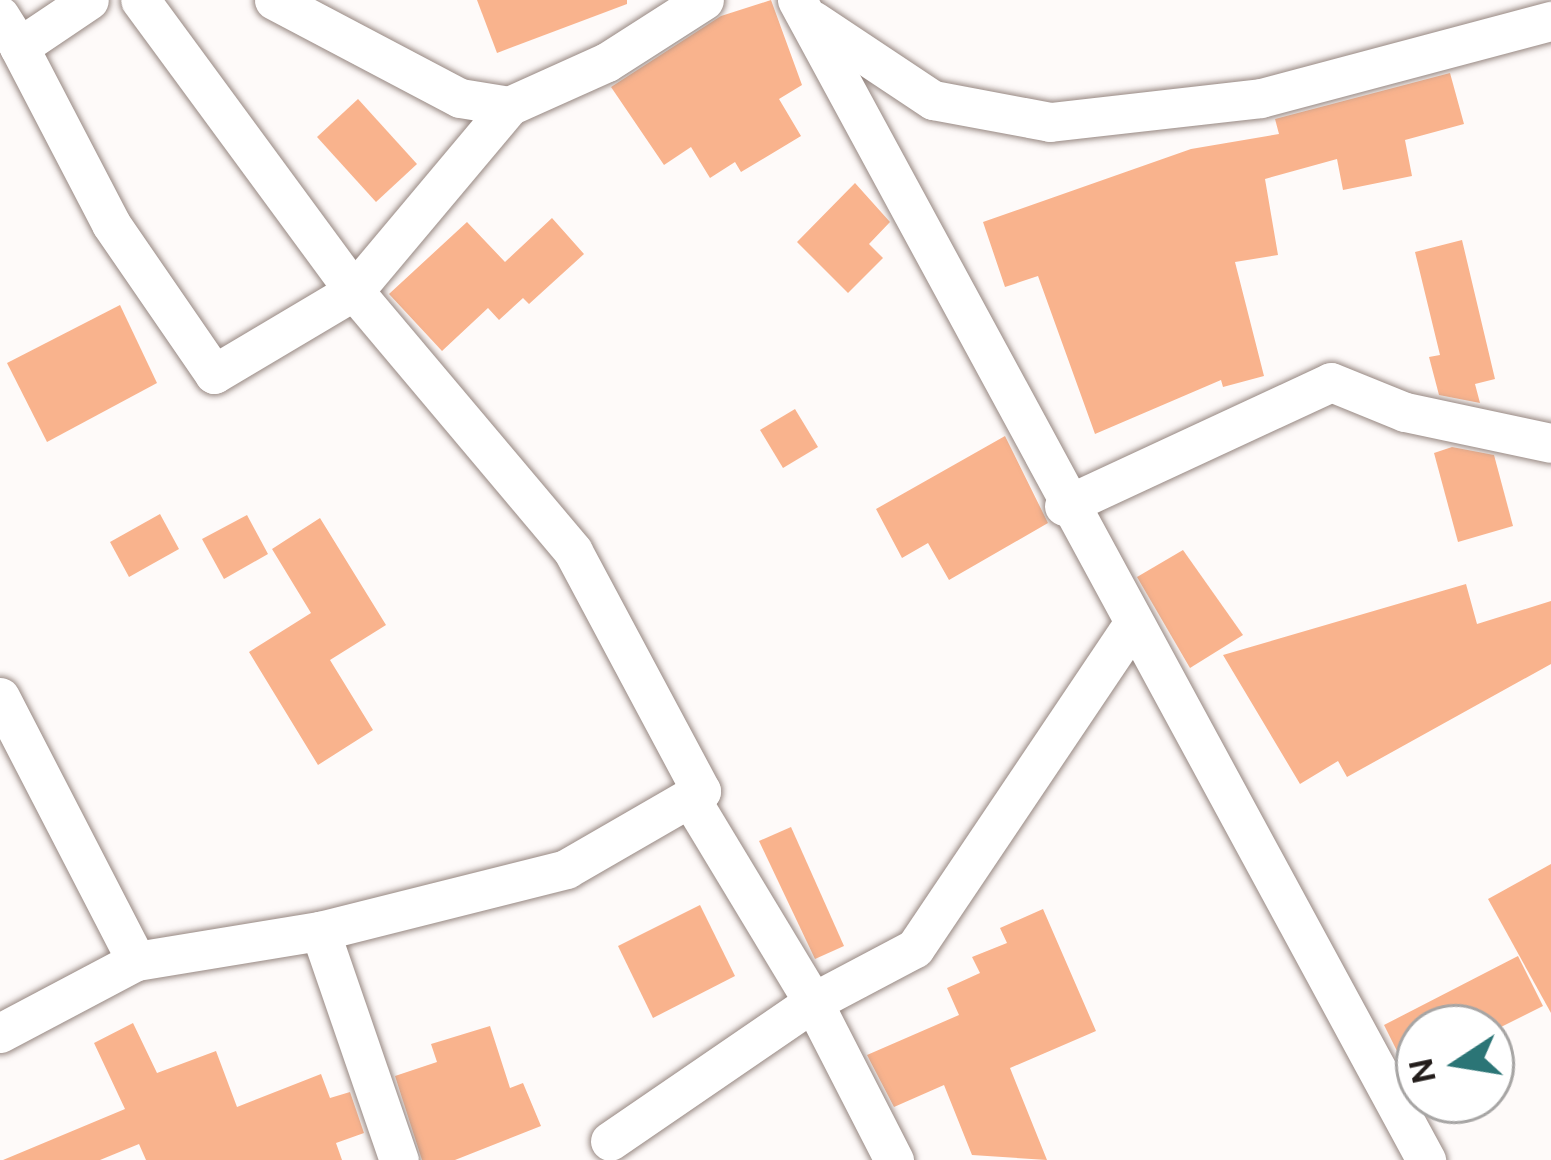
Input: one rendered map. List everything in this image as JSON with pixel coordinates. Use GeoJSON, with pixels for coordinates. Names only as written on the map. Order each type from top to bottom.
{"type":"FeatureCollection","features":[{"type":"Feature","properties":{"kind":"street"},"geometry":{"type":"LineString","coordinates":[[89,0],[9,31],[111,224],[214,374],[354,291],[508,106],[607,62],[704,0]]}},
{"type":"Feature","properties":{"kind":"street"},"geometry":{"type":"LineString","coordinates":[[0,1033],[136,961],[320,931],[566,869],[701,791],[574,551],[354,291],[140,0]]}},
{"type":"Feature","properties":{"kind":"street"},"geometry":{"type":"LineString","coordinates":[[274,0],[460,98],[508,106]]}},
{"type":"Feature","properties":{"kind":"street"},"geometry":{"type":"LineString","coordinates":[[798,0],[809,18],[933,100],[1050,122],[1261,98],[1551,20]]}},
{"type":"Feature","properties":{"kind":"street"},"geometry":{"type":"LineString","coordinates":[[798,0],[1064,506],[1426,1160]]}},
{"type":"Feature","properties":{"kind":"street"},"geometry":{"type":"LineString","coordinates":[[1064,506],[1331,382],[1405,412],[1551,443]]}},
{"type":"Feature","properties":{"kind":"street"},"geometry":{"type":"LineString","coordinates":[[610,1142],[813,1002],[915,947],[1131,628]]}},
{"type":"Feature","properties":{"kind":"street"},"geometry":{"type":"LineString","coordinates":[[0,697],[136,961]]}},
{"type":"Feature","properties":{"kind":"street"},"geometry":{"type":"LineString","coordinates":[[690,798],[813,1002],[894,1160]]}},
{"type":"Feature","properties":{"kind":"street"},"geometry":{"type":"LineString","coordinates":[[320,931],[399,1160]]}},
{"type":"Feature","properties":{"kind":"building"},"geometry":{"type":"Polygon","coordinates":[[[477,0],[627,0],[627,4],[497,53],[477,0]]]}},
{"type":"Feature","properties":{"kind":"building"},"geometry":{"type":"Polygon","coordinates":[[[771,0],[802,85],[779,99],[801,136],[741,172],[735,162],[710,178],[691,147],[664,165],[611,87],[721,16],[771,0]]]}},
{"type":"Feature","properties":{"kind":"building"},"geometry":{"type":"Polygon","coordinates":[[[1450,73],[1464,124],[1405,140],[1412,176],[1343,190],[1337,159],[1265,179],[1278,255],[1235,262],[1264,376],[1223,387],[1221,380],[1095,434],[1038,276],[1005,287],[983,222],[1191,149],[1279,134],[1275,119],[1450,73]]]}},
{"type":"Feature","properties":{"kind":"building"},"geometry":{"type":"Polygon","coordinates":[[[358,99],[417,164],[376,202],[317,137],[358,99]]]}},
{"type":"Feature","properties":{"kind":"building"},"geometry":{"type":"Polygon","coordinates":[[[855,183],[890,222],[869,244],[883,258],[848,293],[797,242],[855,183]]]}},
{"type":"Feature","properties":{"kind":"building"},"geometry":{"type":"Polygon","coordinates":[[[552,218],[584,254],[529,304],[523,298],[499,320],[488,308],[442,351],[389,294],[467,222],[505,262],[552,218]]]}},
{"type":"Feature","properties":{"kind":"building"},"geometry":{"type":"Polygon","coordinates":[[[1462,240],[1495,379],[1475,384],[1480,403],[1439,395],[1429,357],[1440,355],[1415,252],[1462,240]]]}},
{"type":"Feature","properties":{"kind":"building"},"geometry":{"type":"Polygon","coordinates":[[[120,305],[157,383],[47,442],[7,363],[120,305]]]}},
{"type":"Feature","properties":{"kind":"building"},"geometry":{"type":"Polygon","coordinates":[[[795,409],[818,447],[783,468],[760,430],[795,409]]]}},
{"type":"Feature","properties":{"kind":"building"},"geometry":{"type":"Polygon","coordinates":[[[1005,436],[1048,523],[949,580],[928,543],[902,558],[876,509],[1005,436]]]}},
{"type":"Feature","properties":{"kind":"building"},"geometry":{"type":"Polygon","coordinates":[[[1452,447],[1494,455],[1513,526],[1458,542],[1434,453],[1452,447]]]}},
{"type":"Feature","properties":{"kind":"building"},"geometry":{"type":"Polygon","coordinates":[[[160,514],[179,549],[129,577],[110,542],[160,514]]]}},
{"type":"Feature","properties":{"kind":"building"},"geometry":{"type":"Polygon","coordinates":[[[247,515],[268,554],[224,579],[202,539],[247,515]]]}},
{"type":"Feature","properties":{"kind":"building"},"geometry":{"type":"Polygon","coordinates":[[[320,518],[386,625],[330,660],[373,730],[318,765],[249,652],[311,613],[272,549],[320,518]]]}},
{"type":"Feature","properties":{"kind":"building"},"geometry":{"type":"Polygon","coordinates":[[[1183,550],[1243,635],[1190,668],[1137,577],[1183,550]]]}},
{"type":"Feature","properties":{"kind":"building"},"geometry":{"type":"Polygon","coordinates":[[[1466,584],[1477,624],[1551,601],[1551,664],[1347,777],[1338,761],[1300,784],[1223,655],[1466,584]]]}},
{"type":"Feature","properties":{"kind":"building"},"geometry":{"type":"Polygon","coordinates":[[[791,827],[844,946],[815,959],[759,841],[791,827]]]}},
{"type":"Feature","properties":{"kind":"building"},"geometry":{"type":"Polygon","coordinates":[[[1551,864],[1551,1013],[1488,899],[1551,864]]]}},
{"type":"Feature","properties":{"kind":"building"},"geometry":{"type":"Polygon","coordinates":[[[700,905],[735,976],[653,1018],[618,946],[700,905]]]}},
{"type":"Feature","properties":{"kind":"building"},"geometry":{"type":"Polygon","coordinates":[[[1043,909],[1096,1031],[1010,1068],[1047,1160],[972,1155],[944,1085],[894,1107],[867,1055],[959,1015],[947,988],[980,973],[972,957],[1007,943],[1000,928],[1043,909]]]}},
{"type":"Feature","properties":{"kind":"building"},"geometry":{"type":"Polygon","coordinates":[[[1518,956],[1543,1006],[1515,1020],[1515,1004],[1425,1004],[1518,956]]]}},
{"type":"Feature","properties":{"kind":"building"},"geometry":{"type":"Polygon","coordinates":[[[1395,1019],[1395,1047],[1384,1025],[1395,1019]]]}},
{"type":"Feature","properties":{"kind":"building"},"geometry":{"type":"Polygon","coordinates":[[[133,1023],[157,1073],[216,1051],[237,1107],[321,1074],[330,1098],[350,1092],[364,1133],[336,1143],[342,1160],[146,1160],[139,1144],[100,1160],[3,1160],[125,1109],[94,1043],[133,1023]]]}},
{"type":"Feature","properties":{"kind":"building"},"geometry":{"type":"Polygon","coordinates":[[[490,1026],[510,1088],[523,1083],[541,1126],[455,1160],[422,1160],[395,1076],[437,1062],[431,1044],[490,1026]]]}}]}
